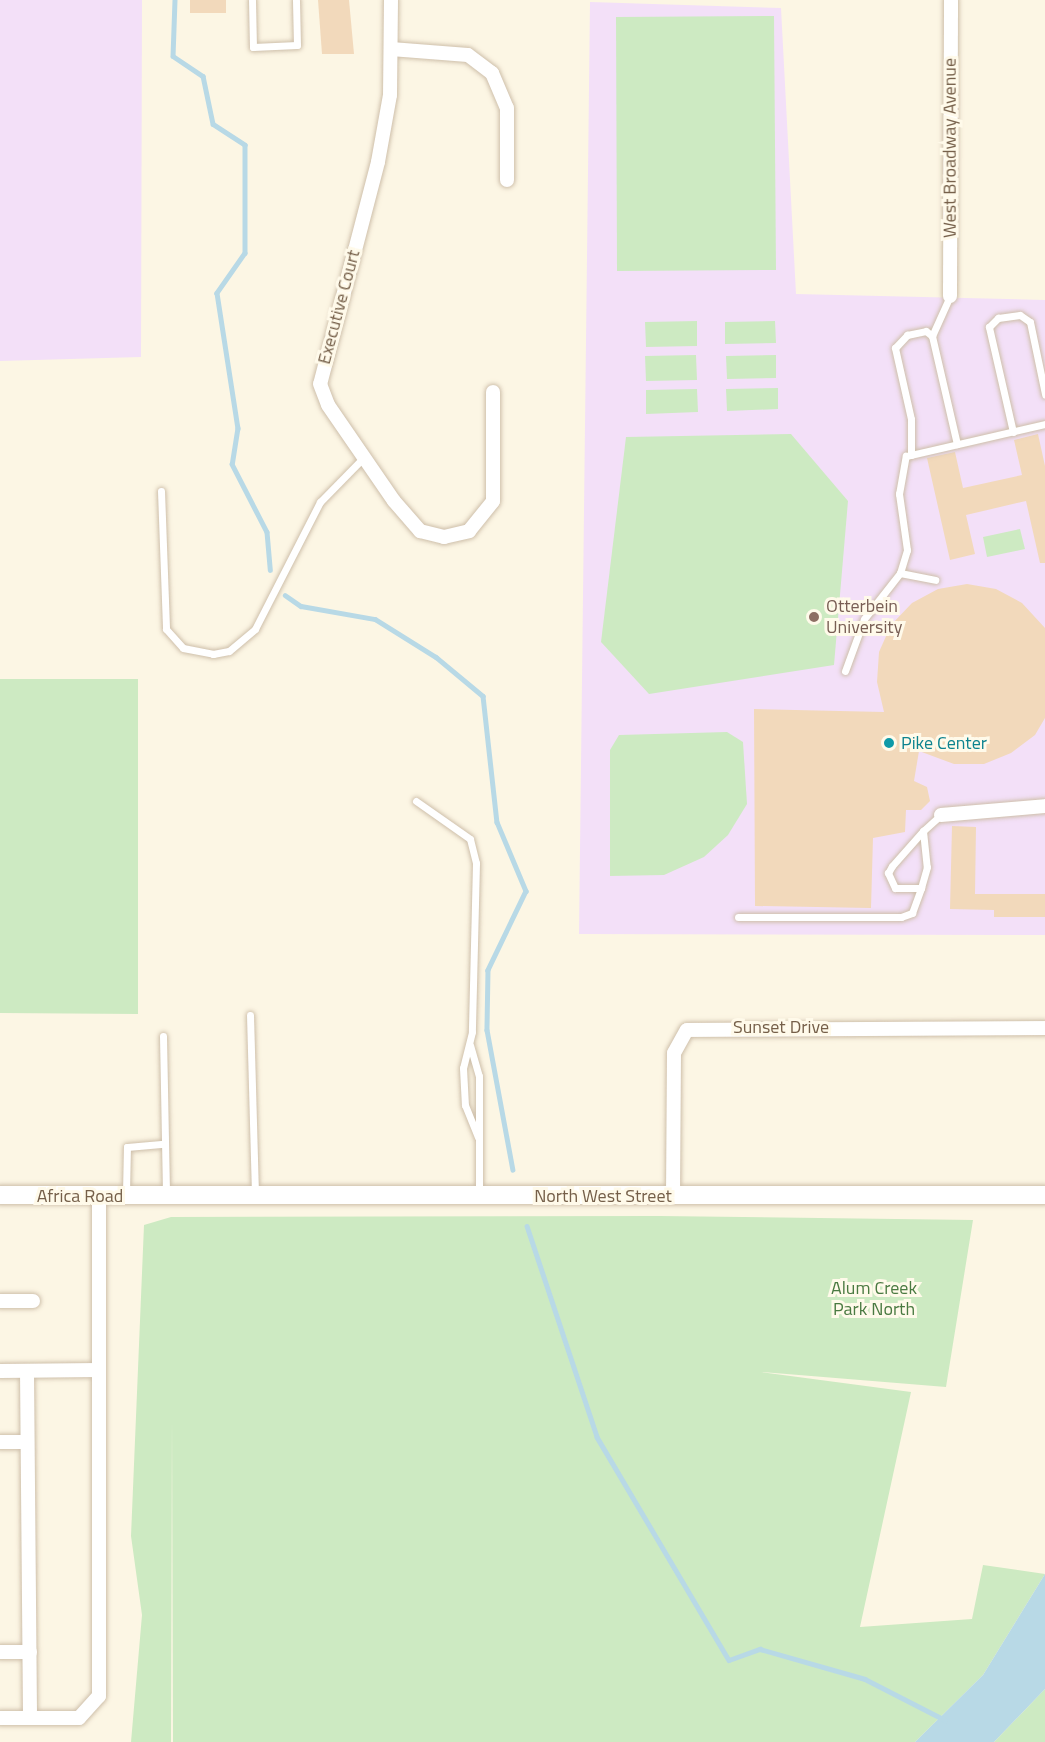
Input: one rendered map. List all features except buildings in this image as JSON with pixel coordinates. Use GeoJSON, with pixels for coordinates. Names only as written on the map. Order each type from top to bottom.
{"type":"FeatureCollection","features":[{"type":"Feature","properties":{"kind":"street","name":"Executive Court"},"geometry":{"type":"LineString","coordinates":[[391,0],[391,49],[378,162],[320,384],[364,457],[420,531],[444,537],[469,531],[493,501],[493,392]]}},
{"type":"Feature","properties":{"kind":"street","name":"West Broadway Avenue"},"geometry":{"type":"LineString","coordinates":[[950,296],[951,0]]}},
{"type":"Feature","properties":{"kind":"street"},"geometry":{"type":"LineString","coordinates":[[391,49],[468,55],[492,73],[507,108],[507,180]]}},
{"type":"Feature","properties":{"kind":"street"},"geometry":{"type":"LineString","coordinates":[[941,815],[1045,806]]}},
{"type":"Feature","properties":{"kind":"street","name":"Sunset Drive"},"geometry":{"type":"LineString","coordinates":[[674,1196],[674,1053],[687,1030],[1045,1028]]}},
{"type":"Feature","properties":{"kind":"street","name":"Africa Road"},"geometry":{"type":"LineString","coordinates":[[0,1195],[163,1196]]}},
{"type":"Feature","properties":{"kind":"street","name":"North West Street"},"geometry":{"type":"LineString","coordinates":[[163,1196],[1045,1195]]}},
{"type":"Feature","properties":{"kind":"street"},"geometry":{"type":"LineString","coordinates":[[0,1718],[79,1718],[99,1696],[99,1196]]}},
{"type":"Feature","properties":{"kind":"street"},"geometry":{"type":"LineString","coordinates":[[0,1301],[33,1301]]}},
{"type":"Feature","properties":{"kind":"street"},"geometry":{"type":"LineString","coordinates":[[0,1371],[99,1370]]}},
{"type":"Feature","properties":{"kind":"street"},"geometry":{"type":"LineString","coordinates":[[27,1371],[30,1718]]}},
{"type":"Feature","properties":{"kind":"street"},"geometry":{"type":"LineString","coordinates":[[0,1442],[27,1442]]}},
{"type":"Feature","properties":{"kind":"street"},"geometry":{"type":"LineString","coordinates":[[0,1652],[30,1652]]}},
{"type":"Feature","properties":{"kind":"lane"},"geometry":{"type":"LineString","coordinates":[[252,0],[253,47],[297,45],[296,0]]}},
{"type":"Feature","properties":{"kind":"lane"},"geometry":{"type":"LineString","coordinates":[[932,336],[950,296]]}},
{"type":"Feature","properties":{"kind":"lane"},"geometry":{"type":"LineString","coordinates":[[1013,432],[989,327],[998,318],[1020,315],[1030,322],[1045,394]]}},
{"type":"Feature","properties":{"kind":"lane"},"geometry":{"type":"LineString","coordinates":[[846,671],[864,619],[900,573],[907,534],[900,471],[911,455],[911,419],[895,348],[907,335],[926,331],[932,336],[957,444]]}},
{"type":"Feature","properties":{"kind":"lane"},"geometry":{"type":"LineString","coordinates":[[911,455],[1045,424]]}},
{"type":"Feature","properties":{"kind":"lane"},"geometry":{"type":"LineString","coordinates":[[161,491],[166,629],[183,648],[229,651],[255,628],[279,586],[320,502],[364,457]]}},
{"type":"Feature","properties":{"kind":"lane"},"geometry":{"type":"LineString","coordinates":[[900,573],[935,580]]}},
{"type":"Feature","properties":{"kind":"lane"},"geometry":{"type":"LineString","coordinates":[[417,801],[470,839],[476,862],[470,1045],[462,1068],[465,1096],[478,1138]]}},
{"type":"Feature","properties":{"kind":"lane"},"geometry":{"type":"LineString","coordinates":[[921,888],[895,888],[888,873],[923,831],[941,815]]}},
{"type":"Feature","properties":{"kind":"lane"},"geometry":{"type":"LineString","coordinates":[[738,917],[901,917],[912,913],[927,867],[923,831]]}},
{"type":"Feature","properties":{"kind":"lane"},"geometry":{"type":"LineString","coordinates":[[250,1015],[256,1196]]}},
{"type":"Feature","properties":{"kind":"lane"},"geometry":{"type":"LineString","coordinates":[[163,1036],[163,1196]]}},
{"type":"Feature","properties":{"kind":"lane"},"geometry":{"type":"LineString","coordinates":[[470,1045],[479,1076],[480,1196]]}},
{"type":"Feature","properties":{"kind":"lane"},"geometry":{"type":"LineString","coordinates":[[126,1196],[127,1147],[164,1144]]}},
{"type":"Feature","properties":{"kind":"shaded area"},"geometry":{"type":"Polygon","coordinates":[[[0,0],[142,0],[141,357],[0,361],[0,0]]]}},
{"type":"Feature","properties":{"kind":"shaded area","name":"Otterbein University"},"geometry":{"type":"Polygon","coordinates":[[[590,2],[781,8],[796,294],[1045,300],[1045,935],[579,934],[590,2]]]}},
{"type":"Feature","properties":{"kind":"green space"},"geometry":{"type":"Polygon","coordinates":[[[774,16],[776,270],[617,271],[616,17],[774,16]]]}},
{"type":"Feature","properties":{"kind":"green space"},"geometry":{"type":"Polygon","coordinates":[[[697,321],[697,346],[646,347],[645,322],[697,321]]]}},
{"type":"Feature","properties":{"kind":"green space"},"geometry":{"type":"Polygon","coordinates":[[[775,321],[776,343],[725,344],[725,322],[775,321]]]}},
{"type":"Feature","properties":{"kind":"green space"},"geometry":{"type":"Polygon","coordinates":[[[696,355],[697,380],[646,381],[645,356],[696,355]]]}},
{"type":"Feature","properties":{"kind":"green space"},"geometry":{"type":"Polygon","coordinates":[[[776,355],[776,378],[727,379],[726,356],[776,355]]]}},
{"type":"Feature","properties":{"kind":"green space"},"geometry":{"type":"Polygon","coordinates":[[[778,388],[778,409],[727,411],[726,389],[778,388]]]}},
{"type":"Feature","properties":{"kind":"green space"},"geometry":{"type":"Polygon","coordinates":[[[697,389],[698,412],[646,414],[646,390],[697,389]]]}},
{"type":"Feature","properties":{"kind":"green space"},"geometry":{"type":"Polygon","coordinates":[[[791,434],[848,501],[834,665],[649,694],[601,642],[626,437],[791,434]]]}},
{"type":"Feature","properties":{"kind":"green space"},"geometry":{"type":"Polygon","coordinates":[[[1020,529],[1025,549],[987,557],[983,537],[1020,529]]]}},
{"type":"Feature","properties":{"kind":"green space"},"geometry":{"type":"Polygon","coordinates":[[[0,679],[138,679],[138,1014],[0,1013],[0,679]]]}},
{"type":"Feature","properties":{"kind":"green space"},"geometry":{"type":"Polygon","coordinates":[[[727,732],[743,742],[747,804],[728,835],[704,857],[664,875],[610,876],[610,750],[619,735],[727,732]]]}},
{"type":"Feature","properties":{"kind":"green space","name":"Alum Creek Park North"},"geometry":{"type":"Polygon","coordinates":[[[659,1216],[973,1220],[946,1387],[761,1372],[911,1392],[860,1627],[972,1619],[983,1565],[1045,1574],[983,1675],[915,1742],[173,1742],[172,1416],[171,1742],[131,1742],[142,1615],[131,1536],[144,1225],[171,1217],[659,1216]]]}},
{"type":"Feature","properties":{"kind":"green space"},"geometry":{"type":"Polygon","coordinates":[[[1045,1689],[1045,1742],[994,1742],[1045,1689]]]}},
{"type":"Feature","properties":{"kind":"water"},"geometry":{"type":"Polygon","coordinates":[[[1045,1574],[1045,1689],[994,1742],[915,1742],[983,1675],[1045,1574]]]}},
{"type":"Feature","properties":{"kind":"waterway"},"geometry":{"type":"LineString","coordinates":[[175,0],[173,56],[203,76],[213,124],[245,145],[245,253],[217,293],[238,428],[232,464],[267,532],[270,570]]}},
{"type":"Feature","properties":{"kind":"waterway"},"geometry":{"type":"LineString","coordinates":[[285,595],[301,606],[375,619],[436,657],[483,696],[497,822],[526,891],[488,970],[487,1030],[513,1170]]}},
{"type":"Feature","properties":{"kind":"waterway"},"geometry":{"type":"LineString","coordinates":[[527,1226],[597,1437],[729,1660],[760,1649],[865,1679],[945,1720]]}},
{"type":"Feature","properties":{"kind":"place","name":"Otterbein University"},"geometry":{"type":"Point","coordinates":[814,617]}},
{"type":"Feature","properties":{"kind":"place","name":"Pike Center"},"geometry":{"type":"Point","coordinates":[889,743]}}]}
